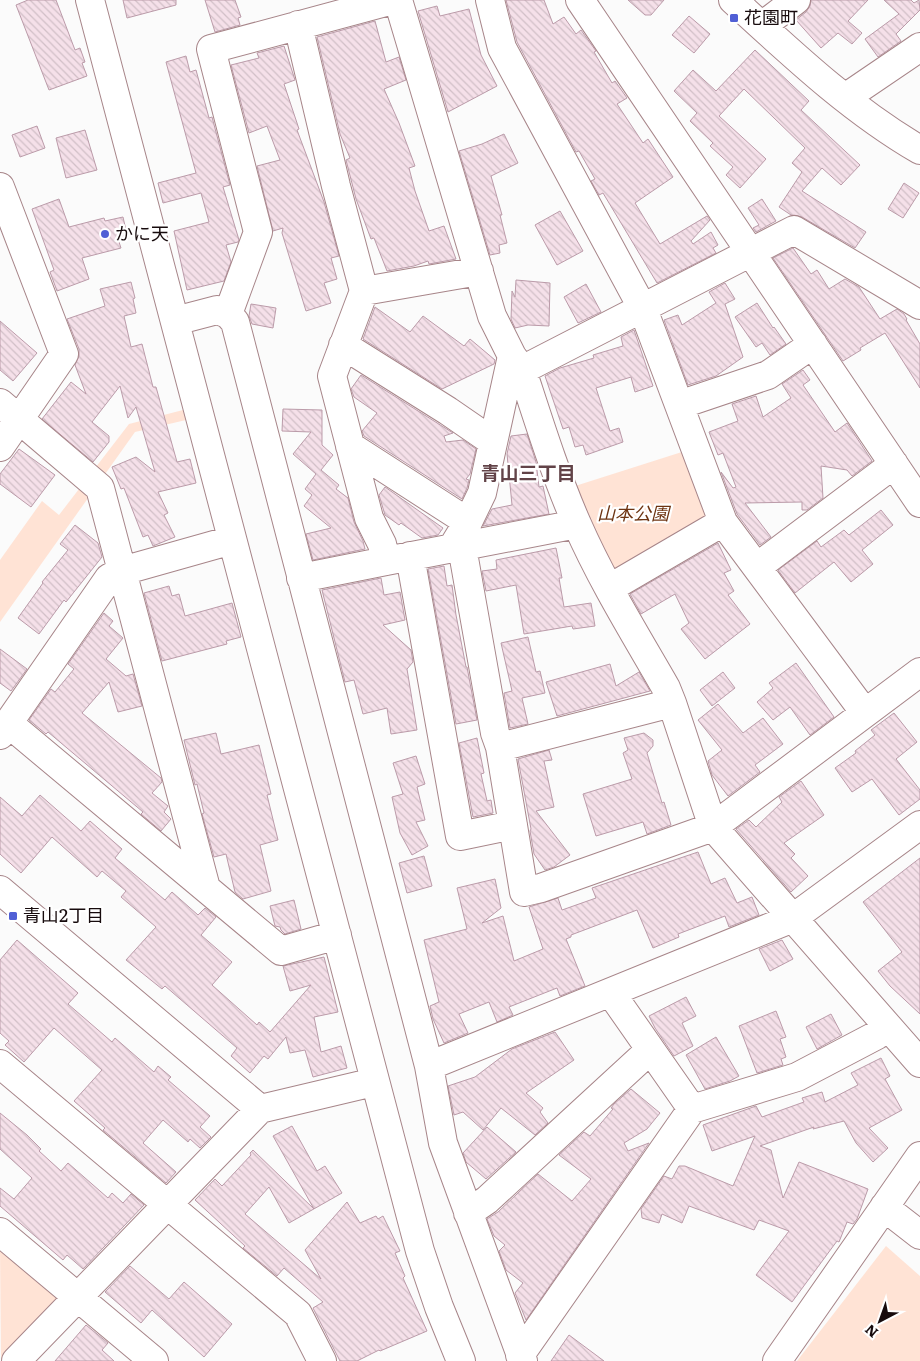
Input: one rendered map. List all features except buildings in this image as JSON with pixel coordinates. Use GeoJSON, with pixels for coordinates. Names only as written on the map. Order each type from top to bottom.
{"type":"FeatureCollection","features":[{"type":"Feature","properties":{"kind":"street"},"geometry":{"type":"LineString","coordinates":[[90,0],[420,1251],[439,1307],[461,1361]]}},
{"type":"Feature","properties":{"kind":"street"},"geometry":{"type":"LineString","coordinates":[[228,314],[258,232],[211,49],[393,0]]}},
{"type":"Feature","properties":{"kind":"street"},"geometry":{"type":"LineString","coordinates":[[398,0],[492,316],[517,363],[560,485],[577,524],[599,570],[666,688],[712,827],[920,1063]]}},
{"type":"Feature","properties":{"kind":"street"},"geometry":{"type":"LineString","coordinates":[[490,0],[502,48],[643,309],[723,522],[865,713]]}},
{"type":"Feature","properties":{"kind":"street"},"geometry":{"type":"LineString","coordinates":[[580,0],[920,503]]}},
{"type":"Feature","properties":{"kind":"street"},"geometry":{"type":"LineString","coordinates":[[733,0],[827,84],[904,141],[920,150]]}},
{"type":"Feature","properties":{"kind":"street"},"geometry":{"type":"LineString","coordinates":[[762,26],[796,0]]}},
{"type":"Feature","properties":{"kind":"street"},"geometry":{"type":"LineString","coordinates":[[298,25],[336,186],[364,291],[332,376],[369,518],[382,544],[398,558],[460,836],[513,825]]}},
{"type":"Feature","properties":{"kind":"street"},"geometry":{"type":"LineString","coordinates":[[845,98],[920,47]]}},
{"type":"Feature","properties":{"kind":"street"},"geometry":{"type":"LineString","coordinates":[[0,187],[64,354],[10,411],[0,447]]}},
{"type":"Feature","properties":{"kind":"street"},"geometry":{"type":"LineString","coordinates":[[920,305],[794,230],[643,309],[517,363],[493,442],[482,493],[461,539],[495,733],[500,747],[524,892],[712,827],[920,672]]}},
{"type":"Feature","properties":{"kind":"street"},"geometry":{"type":"LineString","coordinates":[[364,291],[479,271]]}},
{"type":"Feature","properties":{"kind":"street"},"geometry":{"type":"LineString","coordinates":[[175,321],[217,310],[228,314],[235,322],[429,1066],[443,1143],[522,1358]]}},
{"type":"Feature","properties":{"kind":"street"},"geometry":{"type":"LineString","coordinates":[[680,405],[768,375],[813,344]]}},
{"type":"Feature","properties":{"kind":"street"},"geometry":{"type":"LineString","coordinates":[[344,345],[493,442]]}},
{"type":"Feature","properties":{"kind":"street"},"geometry":{"type":"LineString","coordinates":[[10,411],[100,488],[206,888]]}},
{"type":"Feature","properties":{"kind":"street"},"geometry":{"type":"LineString","coordinates":[[350,446],[461,539]]}},
{"type":"Feature","properties":{"kind":"street"},"geometry":{"type":"LineString","coordinates":[[757,566],[894,464]]}},
{"type":"Feature","properties":{"kind":"street"},"geometry":{"type":"LineString","coordinates":[[610,588],[723,522]]}},
{"type":"Feature","properties":{"kind":"street"},"geometry":{"type":"LineString","coordinates":[[301,578],[398,558],[461,539],[577,524]]}},
{"type":"Feature","properties":{"kind":"street"},"geometry":{"type":"LineString","coordinates":[[232,540],[122,571],[109,578],[4,729],[206,888],[281,951],[337,935]]}},
{"type":"Feature","properties":{"kind":"street"},"geometry":{"type":"LineString","coordinates":[[500,747],[672,703]]}},
{"type":"Feature","properties":{"kind":"street"},"geometry":{"type":"LineString","coordinates":[[429,1066],[793,918],[920,825]]}},
{"type":"Feature","properties":{"kind":"street"},"geometry":{"type":"LineString","coordinates":[[0,890],[260,1109]]}},
{"type":"Feature","properties":{"kind":"street"},"geometry":{"type":"LineString","coordinates":[[611,993],[692,1108]]}},
{"type":"Feature","properties":{"kind":"street"},"geometry":{"type":"LineString","coordinates":[[522,1358],[692,1108],[797,1078],[877,1035],[888,1027]]}},
{"type":"Feature","properties":{"kind":"street"},"geometry":{"type":"LineString","coordinates":[[468,1213],[487,1200],[650,1050]]}},
{"type":"Feature","properties":{"kind":"street"},"geometry":{"type":"LineString","coordinates":[[0,1064],[298,1314],[322,1361]]}},
{"type":"Feature","properties":{"kind":"street"},"geometry":{"type":"LineString","coordinates":[[16,1361],[260,1109],[374,1082]]}},
{"type":"Feature","properties":{"kind":"street"},"geometry":{"type":"LineString","coordinates":[[778,1361],[920,1156]]}},
{"type":"Feature","properties":{"kind":"street"},"geometry":{"type":"LineString","coordinates":[[884,1207],[920,1235]]}},
{"type":"Feature","properties":{"kind":"street"},"geometry":{"type":"LineString","coordinates":[[0,1232],[154,1361]]}},
{"type":"Feature","properties":{"kind":"green space"},"geometry":{"type":"Polygon","coordinates":[[[183,410],[186,420],[135,432],[0,622],[0,560],[42,501],[59,515],[129,424],[183,410]]]}},
{"type":"Feature","properties":{"kind":"green space","name":"山本公園"},"geometry":{"type":"Polygon","coordinates":[[[685,451],[710,514],[618,573],[608,571],[572,487],[685,451]]]}},
{"type":"Feature","properties":{"kind":"green space"},"geometry":{"type":"Polygon","coordinates":[[[886,1246],[920,1276],[920,1361],[797,1361],[886,1246]]]}},
{"type":"Feature","properties":{"kind":"green space"},"geometry":{"type":"Polygon","coordinates":[[[0,1248],[57,1296],[57,1303],[1,1361],[0,1248]]]}},
{"type":"Feature","properties":{"kind":"place","name":"花園町"},"geometry":{"type":"Point","coordinates":[734,18]}},
{"type":"Feature","properties":{"kind":"place","name":"かに天"},"geometry":{"type":"Point","coordinates":[105,234]}},
{"type":"Feature","properties":{"kind":"place","name":"青山2丁目"},"geometry":{"type":"Point","coordinates":[13,916]}},
{"type":"Feature","properties":{"kind":"district","name":"青山三丁目"},"geometry":{"type":"Point","coordinates":[528,473]}}]}
